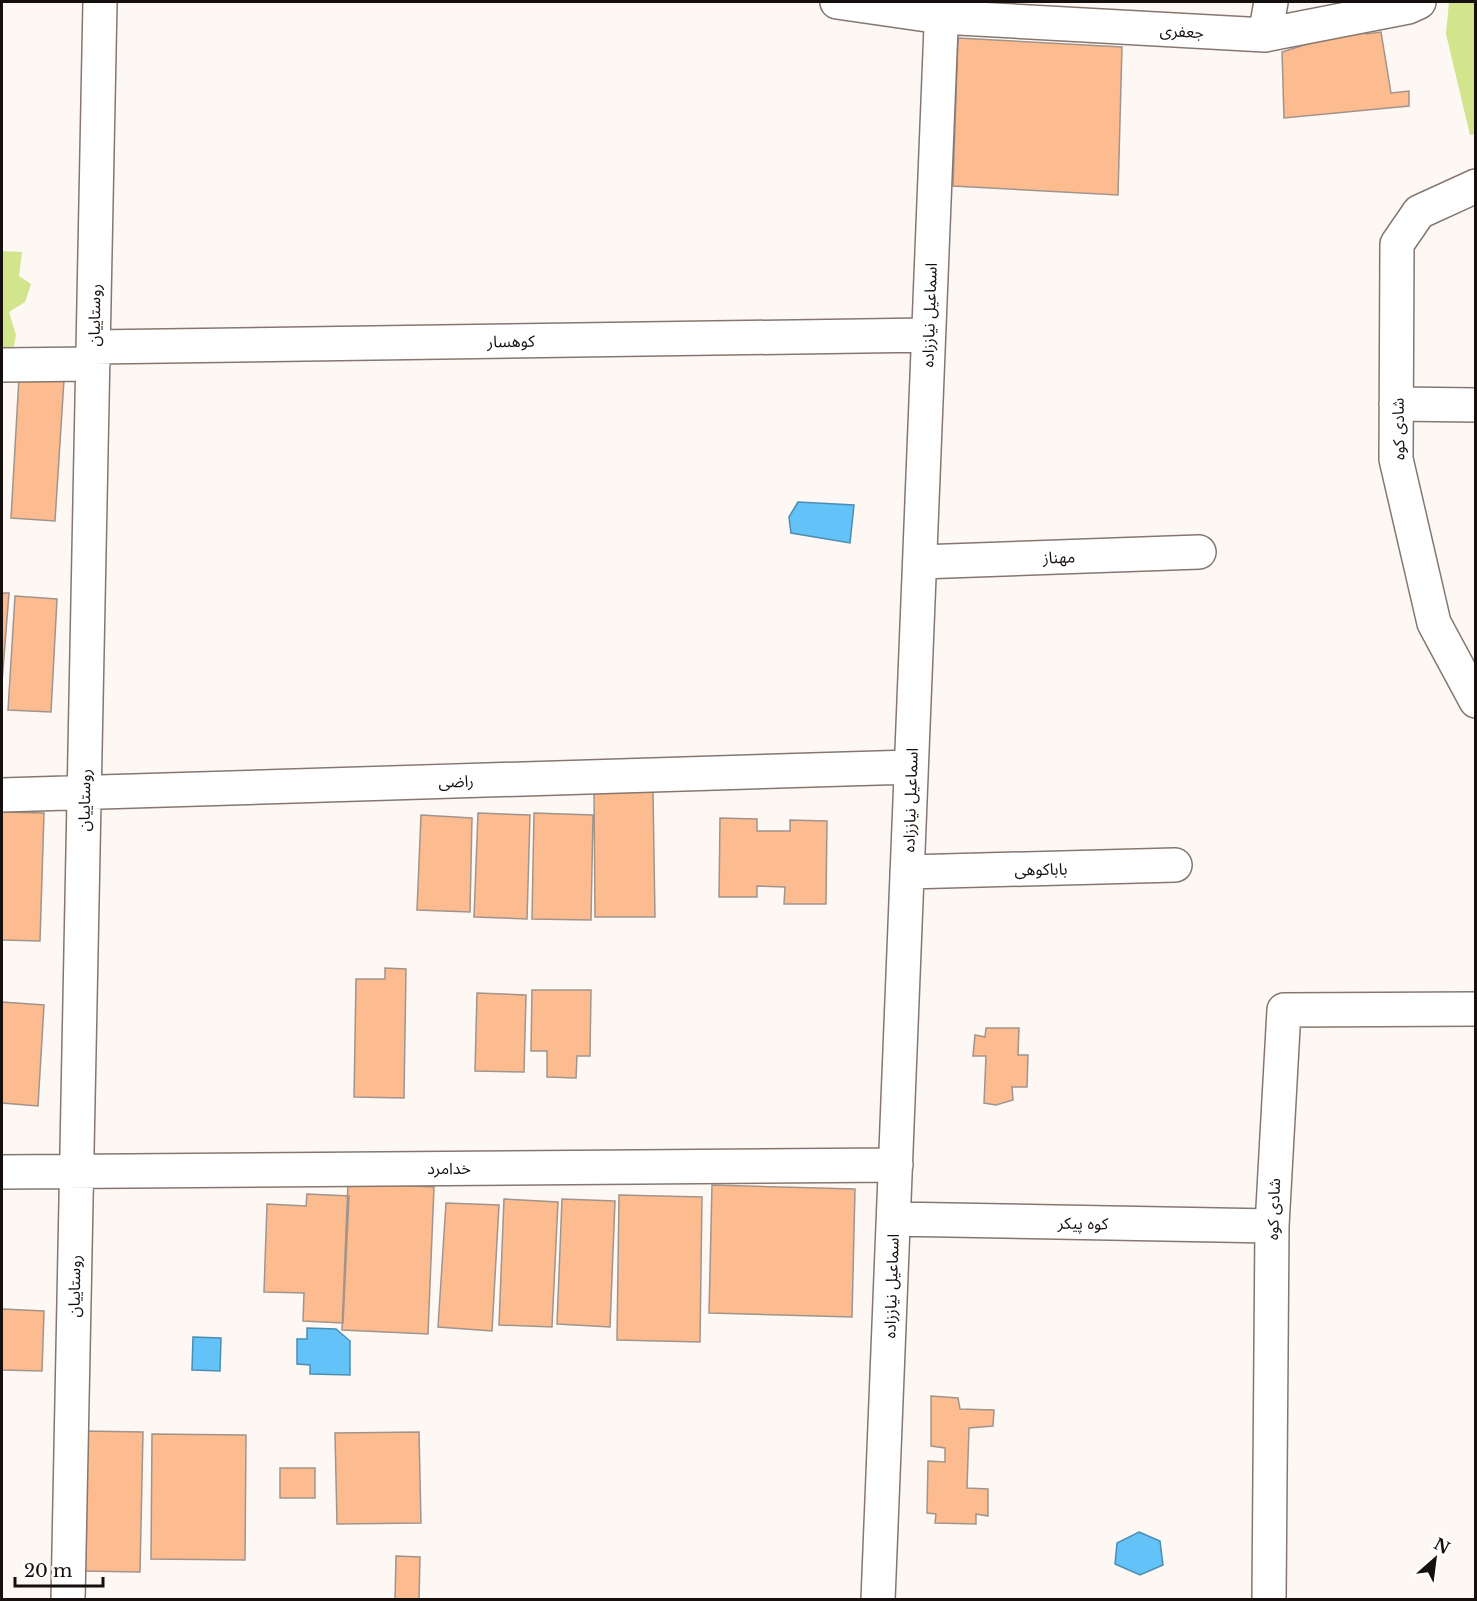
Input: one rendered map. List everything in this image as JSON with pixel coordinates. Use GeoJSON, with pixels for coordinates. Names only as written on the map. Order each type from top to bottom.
{"type":"FeatureCollection","features":[{"type":"Feature","properties":{"kind":"street","name":"روستاییان"},"geometry":{"type":"LineString","coordinates":[[68,1599],[100,2]]}},
{"type":"Feature","properties":{"kind":"street","name":"جعفری"},"geometry":{"type":"LineString","coordinates":[[837,2],[1265,35],[1408,7],[1419,2]]}},
{"type":"Feature","properties":{"kind":"street"},"geometry":{"type":"LineString","coordinates":[[1265,35],[1272,2]]}},
{"type":"Feature","properties":{"kind":"street","name":"اسماعیل نیاززاده"},"geometry":{"type":"LineString","coordinates":[[878,1599],[941,9]]}},
{"type":"Feature","properties":{"kind":"street","name":"شادی کوه"},"geometry":{"type":"LineString","coordinates":[[1476,186],[1419,212],[1397,244],[1396,404],[1396,459],[1434,623],[1476,701]]}},
{"type":"Feature","properties":{"kind":"street","name":"کوهسار"},"geometry":{"type":"LineString","coordinates":[[2,365],[93,356],[928,335]]}},
{"type":"Feature","properties":{"kind":"street"},"geometry":{"type":"LineString","coordinates":[[1396,404],[1476,405]]}},
{"type":"Feature","properties":{"kind":"street","name":"مهناز"},"geometry":{"type":"LineString","coordinates":[[920,562],[1199,552]]}},
{"type":"Feature","properties":{"kind":"street","name":"راضی"},"geometry":{"type":"LineString","coordinates":[[2,795],[911,767]]}},
{"type":"Feature","properties":{"kind":"street","name":"باباکوهی"},"geometry":{"type":"LineString","coordinates":[[907,872],[1175,866]]}},
{"type":"Feature","properties":{"kind":"street","name":"شادی کوه"},"geometry":{"type":"LineString","coordinates":[[1269,1599],[1272,1227],[1284,1010],[1476,1009]]}},
{"type":"Feature","properties":{"kind":"street","name":"خدامرد"},"geometry":{"type":"LineString","coordinates":[[2,1172],[896,1165]]}},
{"type":"Feature","properties":{"kind":"street","name":"کوه پیکر"},"geometry":{"type":"LineString","coordinates":[[894,1219],[1272,1227]]}},
{"type":"Feature","properties":{"kind":"green space"},"geometry":{"type":"Polygon","coordinates":[[[1449,2],[1475,2],[1476,134],[1470,135],[1446,34],[1449,2]]]}},
{"type":"Feature","properties":{"kind":"green space"},"geometry":{"type":"Polygon","coordinates":[[[2,251],[22,252],[19,276],[31,284],[25,302],[9,312],[16,335],[14,346],[2,349],[2,251]]]}},
{"type":"Feature","properties":{"kind":"water"},"geometry":{"type":"Polygon","coordinates":[[[798,502],[854,505],[850,543],[791,533],[789,517],[798,502]]]}},
{"type":"Feature","properties":{"kind":"water"},"geometry":{"type":"Polygon","coordinates":[[[307,1328],[336,1329],[350,1341],[350,1375],[310,1374],[310,1365],[297,1364],[297,1339],[307,1339],[307,1328]]]}},
{"type":"Feature","properties":{"kind":"water"},"geometry":{"type":"Polygon","coordinates":[[[193,1337],[221,1338],[220,1371],[192,1370],[193,1337]]]}},
{"type":"Feature","properties":{"kind":"water"},"geometry":{"type":"Polygon","coordinates":[[[1139,1532],[1160,1541],[1163,1565],[1140,1575],[1115,1564],[1117,1543],[1139,1532]]]}},
{"type":"Feature","properties":{"kind":"building"},"geometry":{"type":"Polygon","coordinates":[[[1367,25],[1366,34],[1381,32],[1391,93],[1409,91],[1409,106],[1284,118],[1282,52],[1367,25]]]}},
{"type":"Feature","properties":{"kind":"building"},"geometry":{"type":"Polygon","coordinates":[[[958,38],[1122,47],[1118,195],[953,186],[958,38]]]}},
{"type":"Feature","properties":{"kind":"building"},"geometry":{"type":"Polygon","coordinates":[[[19,377],[64,380],[55,521],[11,518],[19,377]]]}},
{"type":"Feature","properties":{"kind":"building"},"geometry":{"type":"Polygon","coordinates":[[[2,593],[9,593],[2,682],[2,593]]]}},
{"type":"Feature","properties":{"kind":"building"},"geometry":{"type":"Polygon","coordinates":[[[15,596],[57,599],[51,712],[8,710],[15,596]]]}},
{"type":"Feature","properties":{"kind":"building"},"geometry":{"type":"Polygon","coordinates":[[[594,792],[653,792],[655,917],[595,917],[594,792]]]}},
{"type":"Feature","properties":{"kind":"building"},"geometry":{"type":"Polygon","coordinates":[[[2,812],[44,813],[40,941],[2,940],[2,812]]]}},
{"type":"Feature","properties":{"kind":"building"},"geometry":{"type":"Polygon","coordinates":[[[478,813],[530,815],[527,919],[474,917],[478,813]]]}},
{"type":"Feature","properties":{"kind":"building"},"geometry":{"type":"Polygon","coordinates":[[[534,813],[593,815],[591,920],[532,919],[534,813]]]}},
{"type":"Feature","properties":{"kind":"building"},"geometry":{"type":"Polygon","coordinates":[[[421,815],[472,818],[470,912],[417,910],[421,815]]]}},
{"type":"Feature","properties":{"kind":"building"},"geometry":{"type":"Polygon","coordinates":[[[720,818],[757,819],[757,831],[790,831],[790,820],[827,821],[826,904],[784,904],[785,887],[757,886],[757,897],[719,897],[720,818]]]}},
{"type":"Feature","properties":{"kind":"building"},"geometry":{"type":"Polygon","coordinates":[[[385,968],[406,969],[404,1098],[354,1097],[356,979],[385,979],[385,968]]]}},
{"type":"Feature","properties":{"kind":"building"},"geometry":{"type":"Polygon","coordinates":[[[532,990],[591,990],[590,1056],[577,1056],[576,1078],[547,1077],[547,1051],[531,1051],[532,990]]]}},
{"type":"Feature","properties":{"kind":"building"},"geometry":{"type":"Polygon","coordinates":[[[477,993],[526,995],[524,1072],[475,1071],[477,993]]]}},
{"type":"Feature","properties":{"kind":"building"},"geometry":{"type":"Polygon","coordinates":[[[2,1002],[44,1005],[38,1106],[2,1103],[2,1002]]]}},
{"type":"Feature","properties":{"kind":"building"},"geometry":{"type":"Polygon","coordinates":[[[986,1028],[1019,1028],[1018,1055],[1028,1055],[1027,1087],[1012,1087],[1013,1100],[996,1105],[984,1103],[986,1056],[973,1056],[975,1035],[985,1037],[986,1028]]]}},
{"type":"Feature","properties":{"kind":"building"},"geometry":{"type":"Polygon","coordinates":[[[348,1183],[434,1187],[428,1334],[342,1330],[348,1183]]]}},
{"type":"Feature","properties":{"kind":"building"},"geometry":{"type":"Polygon","coordinates":[[[712,1185],[855,1189],[852,1317],[709,1313],[712,1185]]]}},
{"type":"Feature","properties":{"kind":"building"},"geometry":{"type":"Polygon","coordinates":[[[307,1194],[349,1196],[343,1323],[303,1321],[304,1293],[264,1292],[267,1204],[306,1206],[307,1194]]]}},
{"type":"Feature","properties":{"kind":"building"},"geometry":{"type":"Polygon","coordinates":[[[619,1195],[702,1197],[700,1342],[617,1340],[619,1195]]]}},
{"type":"Feature","properties":{"kind":"building"},"geometry":{"type":"Polygon","coordinates":[[[504,1199],[558,1202],[552,1327],[499,1325],[504,1199]]]}},
{"type":"Feature","properties":{"kind":"building"},"geometry":{"type":"Polygon","coordinates":[[[562,1199],[615,1201],[610,1327],[557,1324],[562,1199]]]}},
{"type":"Feature","properties":{"kind":"building"},"geometry":{"type":"Polygon","coordinates":[[[446,1203],[499,1205],[492,1331],[438,1327],[446,1203]]]}},
{"type":"Feature","properties":{"kind":"building"},"geometry":{"type":"Polygon","coordinates":[[[2,1309],[44,1311],[42,1371],[2,1370],[2,1309]]]}},
{"type":"Feature","properties":{"kind":"building"},"geometry":{"type":"Polygon","coordinates":[[[931,1396],[958,1398],[960,1409],[994,1410],[993,1426],[969,1428],[967,1488],[988,1489],[988,1516],[976,1514],[976,1524],[935,1523],[936,1514],[927,1513],[928,1461],[945,1462],[945,1448],[931,1446],[931,1396]]]}},
{"type":"Feature","properties":{"kind":"building"},"geometry":{"type":"Polygon","coordinates":[[[83,1431],[143,1432],[140,1572],[81,1571],[83,1431]]]}},
{"type":"Feature","properties":{"kind":"building"},"geometry":{"type":"Polygon","coordinates":[[[419,1432],[421,1523],[337,1524],[335,1433],[419,1432]]]}},
{"type":"Feature","properties":{"kind":"building"},"geometry":{"type":"Polygon","coordinates":[[[152,1434],[246,1435],[245,1560],[151,1559],[152,1434]]]}},
{"type":"Feature","properties":{"kind":"building"},"geometry":{"type":"Polygon","coordinates":[[[280,1468],[315,1468],[315,1498],[280,1498],[280,1468]]]}},
{"type":"Feature","properties":{"kind":"building"},"geometry":{"type":"Polygon","coordinates":[[[396,1556],[420,1557],[419,1600],[395,1600],[396,1556]]]}}]}
